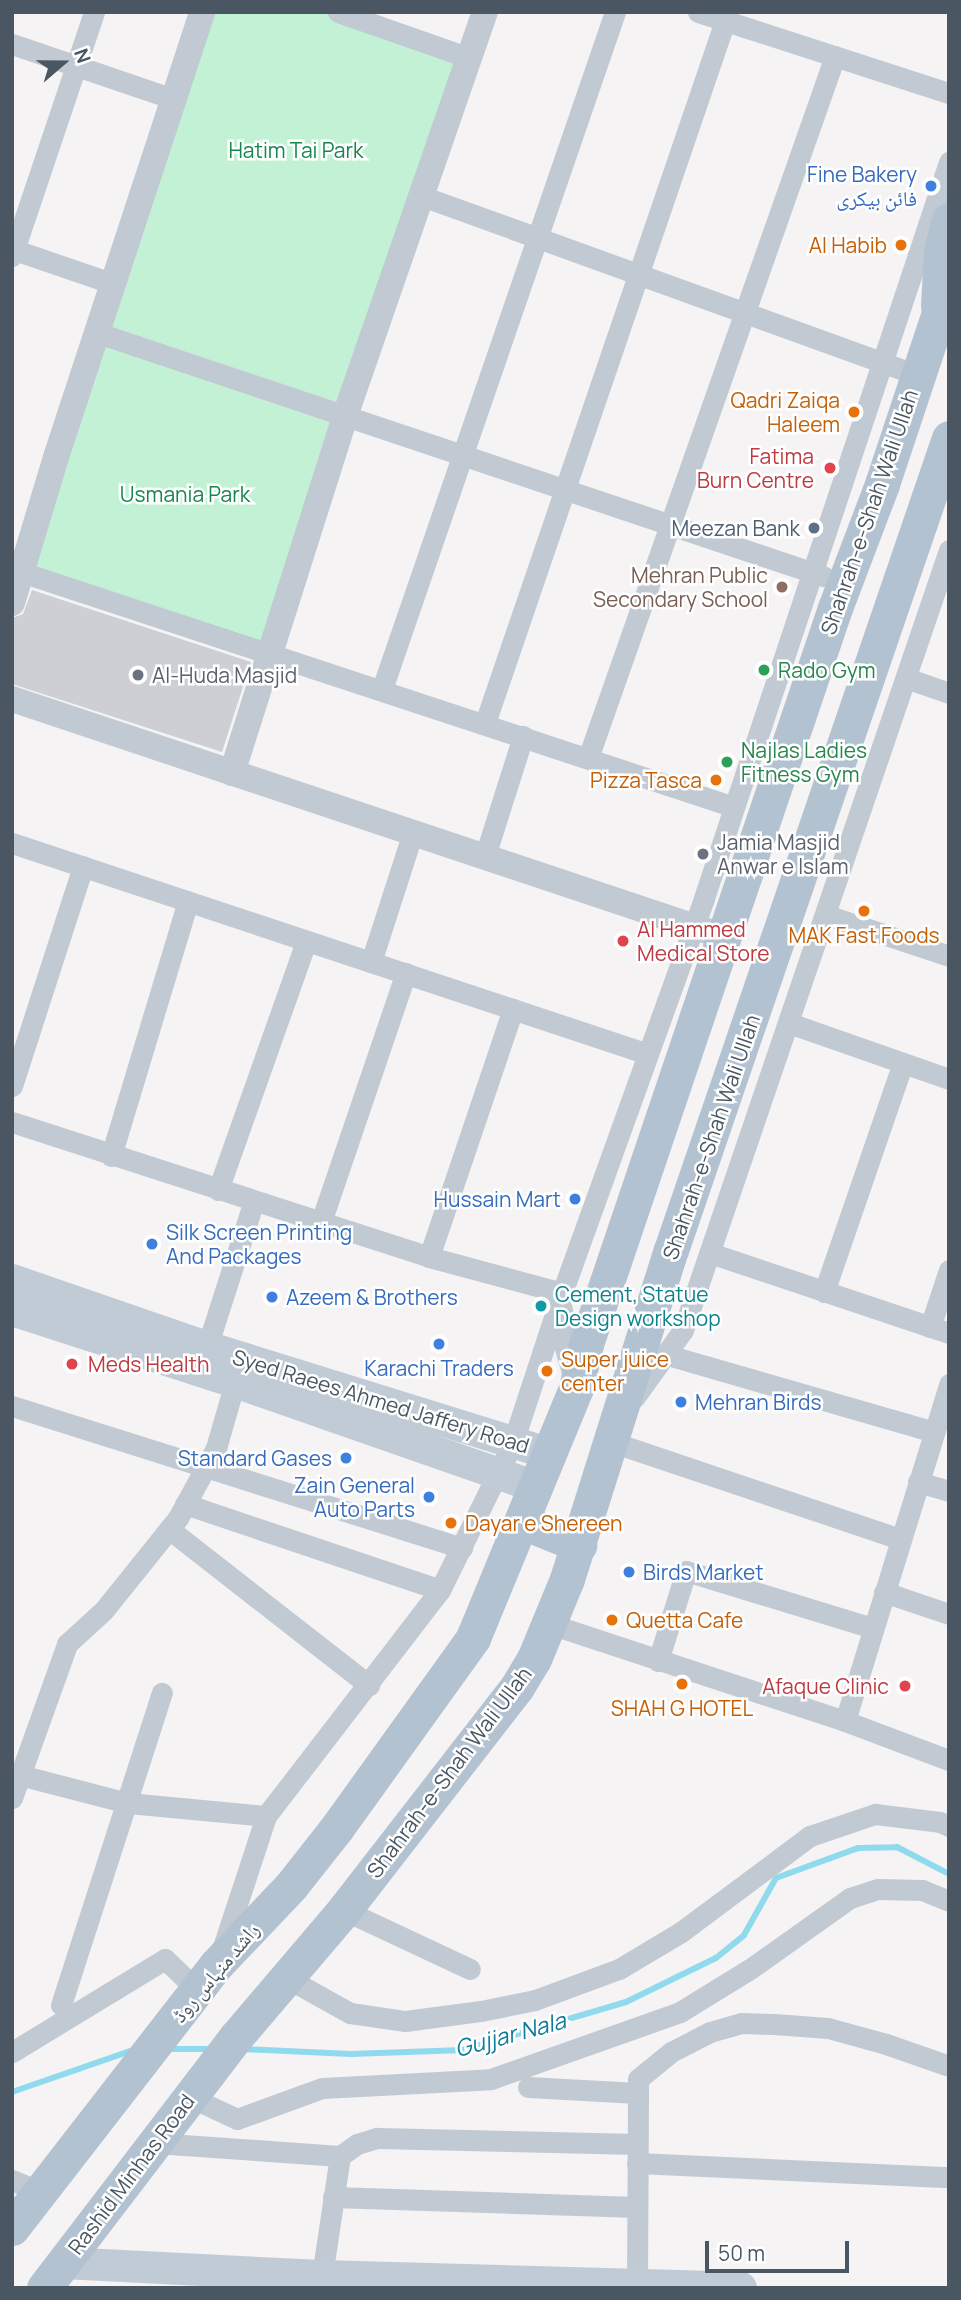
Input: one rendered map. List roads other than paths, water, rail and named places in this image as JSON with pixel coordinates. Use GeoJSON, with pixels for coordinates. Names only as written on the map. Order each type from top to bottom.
{"type":"FeatureCollection","features":[{"type":"Feature","properties":{"kind":"main road","name":"Shahrah-e-Shah Wali Ullah"},"geometry":{"type":"LineString","coordinates":[[291,1886],[376,1775],[473,1637],[551,1454],[576,1388],[586,1344],[709,931],[766,764],[841,595],[882,484],[944,296],[941,251],[949,220]]}},
{"type":"Feature","properties":{"kind":"main road","name":"Shahrah-e-Shah Wali Ullah"},"geometry":{"type":"LineString","coordinates":[[227,2049],[344,1910],[517,1687],[550,1625],[616,1431],[671,1250],[949,438]]}},
{"type":"Feature","properties":{"kind":"main road"},"geometry":{"type":"LineString","coordinates":[[841,595],[885,625]]}},
{"type":"Feature","properties":{"kind":"main road","name":"Syed Raees Ahmed Jaffery Road"},"geometry":{"type":"LineString","coordinates":[[12,1280],[207,1347],[551,1454]]}},
{"type":"Feature","properties":{"kind":"main road","name":"Syed Raees Ahmed Jaffery Road"},"geometry":{"type":"LineString","coordinates":[[12,1310],[235,1382],[537,1487]]}},
{"type":"Feature","properties":{"kind":"main road"},"geometry":{"type":"LineString","coordinates":[[523,1522],[579,1545]]}},
{"type":"Feature","properties":{"kind":"main road","name":"راشد منہاس روڈ"},"geometry":{"type":"LineString","coordinates":[[26,2186],[151,2049],[207,1978],[291,1886]]}},
{"type":"Feature","properties":{"kind":"main road","name":"Rashid Minhas Road"},"geometry":{"type":"LineString","coordinates":[[53,2275],[227,2049]]}},
{"type":"Feature","properties":{"kind":"main road"},"geometry":{"type":"LineString","coordinates":[[12,2228],[26,2186]]}},
{"type":"Feature","properties":{"kind":"main road"},"geometry":{"type":"LineString","coordinates":[[53,2275],[322,2276],[741,2288]]}},
{"type":"Feature","properties":{"kind":"street"},"geometry":{"type":"LineString","coordinates":[[94,12],[13,252],[114,284]]}},
{"type":"Feature","properties":{"kind":"street"},"geometry":{"type":"LineString","coordinates":[[12,603],[17,570],[98,333],[202,12]]}},
{"type":"Feature","properties":{"kind":"street"},"geometry":{"type":"LineString","coordinates":[[338,12],[470,58]]}},
{"type":"Feature","properties":{"kind":"street"},"geometry":{"type":"LineString","coordinates":[[232,773],[345,416],[419,195],[485,12]]}},
{"type":"Feature","properties":{"kind":"street"},"geometry":{"type":"LineString","coordinates":[[382,689],[460,455],[615,12]]}},
{"type":"Feature","properties":{"kind":"street"},"geometry":{"type":"LineString","coordinates":[[698,12],[949,93]]}},
{"type":"Feature","properties":{"kind":"street"},"geometry":{"type":"LineString","coordinates":[[485,723],[725,21]]}},
{"type":"Feature","properties":{"kind":"street"},"geometry":{"type":"LineString","coordinates":[[12,44],[174,99]]}},
{"type":"Feature","properties":{"kind":"street"},"geometry":{"type":"LineString","coordinates":[[588,758],[835,56]]}},
{"type":"Feature","properties":{"kind":"street"},"geometry":{"type":"LineString","coordinates":[[12,2052],[164,1959],[207,1978],[266,1816],[440,1590],[499,1474],[513,1442],[562,1293],[648,1054],[709,931],[734,807],[766,764],[812,573],[880,361],[949,162]]}},
{"type":"Feature","properties":{"kind":"street"},"geometry":{"type":"LineString","coordinates":[[419,195],[917,375]]}},
{"type":"Feature","properties":{"kind":"street"},"geometry":{"type":"LineString","coordinates":[[98,333],[812,573],[841,595]]}},
{"type":"Feature","properties":{"kind":"street"},"geometry":{"type":"LineString","coordinates":[[845,472],[882,484]]}},
{"type":"Feature","properties":{"kind":"street"},"geometry":{"type":"LineString","coordinates":[[900,1539],[616,1431],[664,1354],[683,1330],[949,550]]}},
{"type":"Feature","properties":{"kind":"street"},"geometry":{"type":"LineString","coordinates":[[17,570],[734,807]]}},
{"type":"Feature","properties":{"kind":"street"},"geometry":{"type":"LineString","coordinates":[[906,678],[949,692]]}},
{"type":"Feature","properties":{"kind":"street"},"geometry":{"type":"LineString","coordinates":[[12,699],[709,931]]}},
{"type":"Feature","properties":{"kind":"street"},"geometry":{"type":"LineString","coordinates":[[485,856],[523,736]]}},
{"type":"Feature","properties":{"kind":"street"},"geometry":{"type":"LineString","coordinates":[[371,962],[413,832]]}},
{"type":"Feature","properties":{"kind":"street"},"geometry":{"type":"LineString","coordinates":[[12,843],[648,1054]]}},
{"type":"Feature","properties":{"kind":"street"},"geometry":{"type":"LineString","coordinates":[[12,1086],[83,866]]}},
{"type":"Feature","properties":{"kind":"street"},"geometry":{"type":"LineString","coordinates":[[111,1156],[188,901]]}},
{"type":"Feature","properties":{"kind":"street"},"geometry":{"type":"LineString","coordinates":[[826,915],[949,956]]}},
{"type":"Feature","properties":{"kind":"street"},"geometry":{"type":"LineString","coordinates":[[218,1190],[306,941]]}},
{"type":"Feature","properties":{"kind":"street"},"geometry":{"type":"LineString","coordinates":[[321,1222],[406,973]]}},
{"type":"Feature","properties":{"kind":"street"},"geometry":{"type":"LineString","coordinates":[[429,1257],[513,1009]]}},
{"type":"Feature","properties":{"kind":"street"},"geometry":{"type":"LineString","coordinates":[[789,1023],[949,1079]]}},
{"type":"Feature","properties":{"kind":"street"},"geometry":{"type":"LineString","coordinates":[[824,1292],[903,1063]]}},
{"type":"Feature","properties":{"kind":"street"},"geometry":{"type":"LineString","coordinates":[[12,1122],[429,1257],[562,1293]]}},
{"type":"Feature","properties":{"kind":"street"},"geometry":{"type":"LineString","coordinates":[[207,1347],[254,1201]]}},
{"type":"Feature","properties":{"kind":"street"},"geometry":{"type":"LineString","coordinates":[[710,1254],[939,1330],[949,1270]]}},
{"type":"Feature","properties":{"kind":"street"},"geometry":{"type":"LineString","coordinates":[[562,1293],[563,1341],[576,1388]]}},
{"type":"Feature","properties":{"kind":"street"},"geometry":{"type":"LineString","coordinates":[[664,1354],[934,1432]]}},
{"type":"Feature","properties":{"kind":"street"},"geometry":{"type":"LineString","coordinates":[[12,1798],[16,1774],[67,1644],[104,1610],[169,1529],[216,1448],[235,1382]]}},
{"type":"Feature","properties":{"kind":"street"},"geometry":{"type":"LineString","coordinates":[[845,1721],[949,1384]]}},
{"type":"Feature","properties":{"kind":"street"},"geometry":{"type":"LineString","coordinates":[[12,1406],[462,1548]]}},
{"type":"Feature","properties":{"kind":"street"},"geometry":{"type":"LineString","coordinates":[[918,1482],[949,1491]]}},
{"type":"Feature","properties":{"kind":"street"},"geometry":{"type":"LineString","coordinates":[[185,1504],[440,1590]]}},
{"type":"Feature","properties":{"kind":"street"},"geometry":{"type":"LineString","coordinates":[[169,1529],[369,1685]]}},
{"type":"Feature","properties":{"kind":"street"},"geometry":{"type":"LineString","coordinates":[[658,1661],[686,1571],[873,1628]]}},
{"type":"Feature","properties":{"kind":"street"},"geometry":{"type":"LineString","coordinates":[[884,1592],[949,1614]]}},
{"type":"Feature","properties":{"kind":"street"},"geometry":{"type":"LineString","coordinates":[[550,1625],[845,1721],[949,1760]]}},
{"type":"Feature","properties":{"kind":"street"},"geometry":{"type":"LineString","coordinates":[[61,2005],[162,1693]]}},
{"type":"Feature","properties":{"kind":"street"},"geometry":{"type":"LineString","coordinates":[[16,1774],[128,1803],[266,1816]]}},
{"type":"Feature","properties":{"kind":"street"},"geometry":{"type":"LineString","coordinates":[[287,1978],[350,2013],[405,2021],[481,2011],[535,2000],[619,1969],[681,1932],[810,1836],[875,1814],[940,1822],[949,1826]]}},
{"type":"Feature","properties":{"kind":"street"},"geometry":{"type":"LineString","coordinates":[[190,2097],[237,2119],[322,2088],[491,2079],[680,2012],[750,1969],[850,1898],[878,1889],[922,1890],[949,1901]]}},
{"type":"Feature","properties":{"kind":"street"},"geometry":{"type":"LineString","coordinates":[[344,1910],[470,1969]]}},
{"type":"Feature","properties":{"kind":"street"},"geometry":{"type":"LineString","coordinates":[[638,2285],[638,2079],[671,2052],[710,2032],[742,2023],[828,2028],[886,2044],[949,2066]]}},
{"type":"Feature","properties":{"kind":"street"},"geometry":{"type":"LineString","coordinates":[[528,2087],[638,2094]]}},
{"type":"Feature","properties":{"kind":"street"},"geometry":{"type":"LineString","coordinates":[[155,2143],[340,2156],[357,2144],[377,2138],[949,2177]]}},
{"type":"Feature","properties":{"kind":"street"},"geometry":{"type":"LineString","coordinates":[[322,2276],[340,2156]]}},
{"type":"Feature","properties":{"kind":"street"},"geometry":{"type":"LineString","coordinates":[[332,2197],[637,2207]]}},
{"type":"Feature","properties":{"kind":"waterway","name":"Gujjar Nala"},"geometry":{"type":"LineString","coordinates":[[241,2049],[351,2054],[463,2050],[626,2002],[716,1958],[744,1935],[776,1878],[858,1848],[897,1847],[949,1874]]}},
{"type":"Feature","properties":{"kind":"waterway","name":"Gujjar Nala"},"geometry":{"type":"LineString","coordinates":[[12,2092],[136,2049]]}},
{"type":"Feature","properties":{"kind":"waterway","name":"Gujjar Nala"},"geometry":{"type":"LineString","coordinates":[[168,2049],[213,2049]]}},
{"type":"Feature","properties":{"kind":"place","name":"Fine Bakery فائن بیکری"},"geometry":{"type":"Point","coordinates":[931,186]}},
{"type":"Feature","properties":{"kind":"place","name":"Al Habib"},"geometry":{"type":"Point","coordinates":[901,245]}},
{"type":"Feature","properties":{"kind":"place","name":"Qadri Zaiqa Haleem"},"geometry":{"type":"Point","coordinates":[854,412]}},
{"type":"Feature","properties":{"kind":"place","name":"Fatima Burn Centre"},"geometry":{"type":"Point","coordinates":[830,468]}},
{"type":"Feature","properties":{"kind":"place","name":"Meezan Bank"},"geometry":{"type":"Point","coordinates":[814,528]}},
{"type":"Feature","properties":{"kind":"place","name":"Mehran Public Secondary School"},"geometry":{"type":"Point","coordinates":[782,587]}},
{"type":"Feature","properties":{"kind":"place","name":"Rado Gym"},"geometry":{"type":"Point","coordinates":[764,670]}},
{"type":"Feature","properties":{"kind":"place","name":"Al-Huda Masjid"},"geometry":{"type":"Point","coordinates":[138,675]}},
{"type":"Feature","properties":{"kind":"place","name":"Najlas Ladies Fitness Gym"},"geometry":{"type":"Point","coordinates":[727,762]}},
{"type":"Feature","properties":{"kind":"place","name":"Pizza Tasca"},"geometry":{"type":"Point","coordinates":[716,780]}},
{"type":"Feature","properties":{"kind":"place","name":"Jamia Masjid Anwar e Islam"},"geometry":{"type":"Point","coordinates":[703,854]}},
{"type":"Feature","properties":{"kind":"place","name":"MAK Fast Foods"},"geometry":{"type":"Point","coordinates":[864,911]}},
{"type":"Feature","properties":{"kind":"place","name":"Al Hammed Medical Store"},"geometry":{"type":"Point","coordinates":[623,941]}},
{"type":"Feature","properties":{"kind":"place","name":"Hussain Mart"},"geometry":{"type":"Point","coordinates":[575,1199]}},
{"type":"Feature","properties":{"kind":"place","name":"Silk Screen Printing And Packages"},"geometry":{"type":"Point","coordinates":[152,1244]}},
{"type":"Feature","properties":{"kind":"place","name":"Azeem & Brothers"},"geometry":{"type":"Point","coordinates":[272,1297]}},
{"type":"Feature","properties":{"kind":"place","name":"Cement, Statue Design workshop"},"geometry":{"type":"Point","coordinates":[541,1306]}},
{"type":"Feature","properties":{"kind":"place","name":"Karachi Traders"},"geometry":{"type":"Point","coordinates":[439,1344]}},
{"type":"Feature","properties":{"kind":"place","name":"Meds Health"},"geometry":{"type":"Point","coordinates":[72,1364]}},
{"type":"Feature","properties":{"kind":"place","name":"Super juice center"},"geometry":{"type":"Point","coordinates":[547,1371]}},
{"type":"Feature","properties":{"kind":"place","name":"Mehran Birds"},"geometry":{"type":"Point","coordinates":[681,1402]}},
{"type":"Feature","properties":{"kind":"place","name":"Standard Gases"},"geometry":{"type":"Point","coordinates":[346,1458]}},
{"type":"Feature","properties":{"kind":"place","name":"Zain General Auto Parts"},"geometry":{"type":"Point","coordinates":[429,1497]}},
{"type":"Feature","properties":{"kind":"place","name":"Dayar e Shereen"},"geometry":{"type":"Point","coordinates":[451,1523]}},
{"type":"Feature","properties":{"kind":"place","name":"Birds Market"},"geometry":{"type":"Point","coordinates":[629,1572]}},
{"type":"Feature","properties":{"kind":"place","name":"Quetta Cafe"},"geometry":{"type":"Point","coordinates":[612,1620]}},
{"type":"Feature","properties":{"kind":"place","name":"SHAH G HOTEL"},"geometry":{"type":"Point","coordinates":[682,1684]}},
{"type":"Feature","properties":{"kind":"place","name":"Afaque Clinic"},"geometry":{"type":"Point","coordinates":[905,1686]}},
{"type":"Feature","properties":{"kind":"park label","name":"Hatim Tai Park"},"geometry":{"type":"Point","coordinates":[296,150]}},
{"type":"Feature","properties":{"kind":"park label","name":"Usmania Park"},"geometry":{"type":"Point","coordinates":[185,494]}}]}
